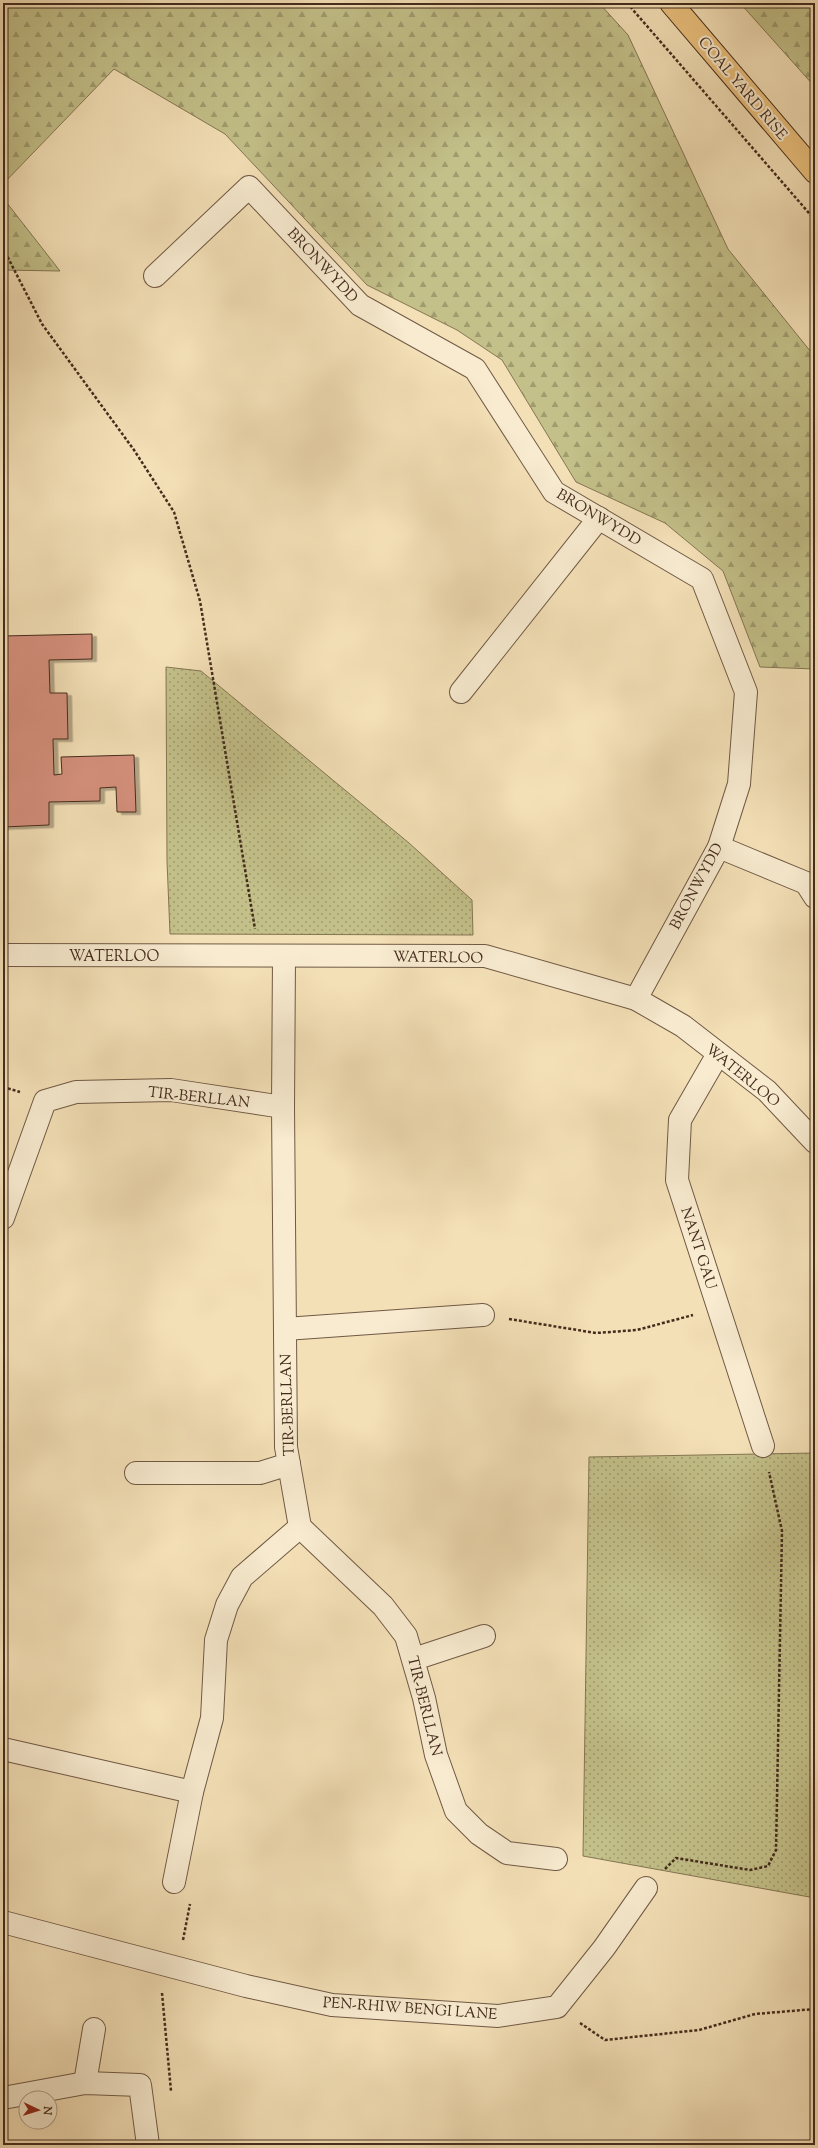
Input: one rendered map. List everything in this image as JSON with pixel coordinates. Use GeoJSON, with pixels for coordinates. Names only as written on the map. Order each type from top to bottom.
{"type":"FeatureCollection","features":[{"type":"Feature","properties":{"kind":"main road","name":"COAL YARD RISE"},"geometry":{"type":"LineString","coordinates":[[671,3],[815,172]]}},
{"type":"Feature","properties":{"kind":"street","name":"BRONWYDD"},"geometry":{"type":"LineString","coordinates":[[155,276],[249,187],[360,305],[475,369],[554,492],[702,579],[746,692],[739,784],[718,847],[636,999]]}},
{"type":"Feature","properties":{"kind":"street"},"geometry":{"type":"LineString","coordinates":[[461,692],[599,518]]}},
{"type":"Feature","properties":{"kind":"street"},"geometry":{"type":"LineString","coordinates":[[718,847],[806,883],[815,897]]}},
{"type":"Feature","properties":{"kind":"street","name":"WATERLOO"},"geometry":{"type":"LineString","coordinates":[[3,955],[259,957],[485,956],[636,999],[683,1026],[767,1091],[815,1142]]}},
{"type":"Feature","properties":{"kind":"street","name":"TIR-BERLLAN"},"geometry":{"type":"LineString","coordinates":[[284,957],[283,1107],[286,1448],[300,1527],[384,1606],[406,1636],[414,1659],[436,1755],[456,1811],[480,1834],[508,1853],[556,1859]]}},
{"type":"Feature","properties":{"kind":"street","name":"NANT GAU"},"geometry":{"type":"LineString","coordinates":[[718,1054],[680,1120],[677,1180],[763,1446]]}},
{"type":"Feature","properties":{"kind":"street","name":"TIR-BERLLAN"},"geometry":{"type":"LineString","coordinates":[[3,1218],[45,1101],[76,1092],[170,1090],[283,1107]]}},
{"type":"Feature","properties":{"kind":"street"},"geometry":{"type":"LineString","coordinates":[[285,1329],[483,1315]]}},
{"type":"Feature","properties":{"kind":"street"},"geometry":{"type":"LineString","coordinates":[[136,1473],[260,1473],[289,1464]]}},
{"type":"Feature","properties":{"kind":"street"},"geometry":{"type":"LineString","coordinates":[[174,1882],[192,1792],[212,1718],[216,1640],[227,1605],[242,1577],[300,1527]]}},
{"type":"Feature","properties":{"kind":"street"},"geometry":{"type":"LineString","coordinates":[[414,1659],[484,1636]]}},
{"type":"Feature","properties":{"kind":"street"},"geometry":{"type":"LineString","coordinates":[[3,1749],[192,1792]]}},
{"type":"Feature","properties":{"kind":"street"},"geometry":{"type":"LineString","coordinates":[[557,2007],[604,1948],[646,1888]]}},
{"type":"Feature","properties":{"kind":"street","name":"PEN-RHIW BENGI LANE"},"geometry":{"type":"LineString","coordinates":[[3,1922],[170,1966],[332,2005],[498,2016],[557,2007]]}},
{"type":"Feature","properties":{"kind":"street"},"geometry":{"type":"LineString","coordinates":[[85,2083],[94,2030]]}},
{"type":"Feature","properties":{"kind":"street"},"geometry":{"type":"LineString","coordinates":[[3,2098],[85,2083],[140,2085],[148,2145]]}},
{"type":"Feature","properties":{"kind":"path"},"geometry":{"type":"LineString","coordinates":[[627,3],[815,220]]}},
{"type":"Feature","properties":{"kind":"path"},"geometry":{"type":"LineString","coordinates":[[3,248],[42,324],[134,450],[174,512],[200,601],[259,957]]}},
{"type":"Feature","properties":{"kind":"path"},"geometry":{"type":"LineString","coordinates":[[483,1315],[596,1333],[637,1330],[718,1309]]}},
{"type":"Feature","properties":{"kind":"path"},"geometry":{"type":"LineString","coordinates":[[646,1888],[676,1858],[750,1870],[768,1866],[776,1850],[782,1531],[763,1446]]}},
{"type":"Feature","properties":{"kind":"path"},"geometry":{"type":"LineString","coordinates":[[172,2099],[161,1991],[192,1898],[174,1882]]}},
{"type":"Feature","properties":{"kind":"path"},"geometry":{"type":"LineString","coordinates":[[557,2007],[605,2040],[699,2030],[755,2014],[815,2009]]}},
{"type":"Feature","properties":{"kind":"green space"},"geometry":{"type":"Polygon","coordinates":[[[3,3],[599,3],[628,35],[728,249],[815,357],[815,669],[760,667],[723,571],[665,523],[576,482],[502,360],[457,330],[367,285],[225,134],[114,69],[3,184],[3,3]]]}},
{"type":"Feature","properties":{"kind":"green space"},"geometry":{"type":"Polygon","coordinates":[[[740,3],[815,3],[815,87],[740,3]]]}},
{"type":"Feature","properties":{"kind":"green space"},"geometry":{"type":"Polygon","coordinates":[[[3,198],[60,271],[3,270],[3,198]]]}},
{"type":"Feature","properties":{"kind":"green space"},"geometry":{"type":"Polygon","coordinates":[[[166,667],[201,671],[409,843],[472,900],[473,935],[170,934],[167,861],[166,667]]]}},
{"type":"Feature","properties":{"kind":"green space"},"geometry":{"type":"Polygon","coordinates":[[[815,1453],[815,1898],[583,1856],[589,1457],[815,1453]]]}},
{"type":"Feature","properties":{"kind":"building"},"geometry":{"type":"Polygon","coordinates":[[[92,634],[92,659],[49,660],[50,693],[67,693],[68,739],[53,739],[54,775],[62,774],[61,757],[134,755],[136,812],[117,812],[116,787],[100,788],[100,801],[49,802],[49,825],[3,827],[3,636],[92,634]]]}}]}
